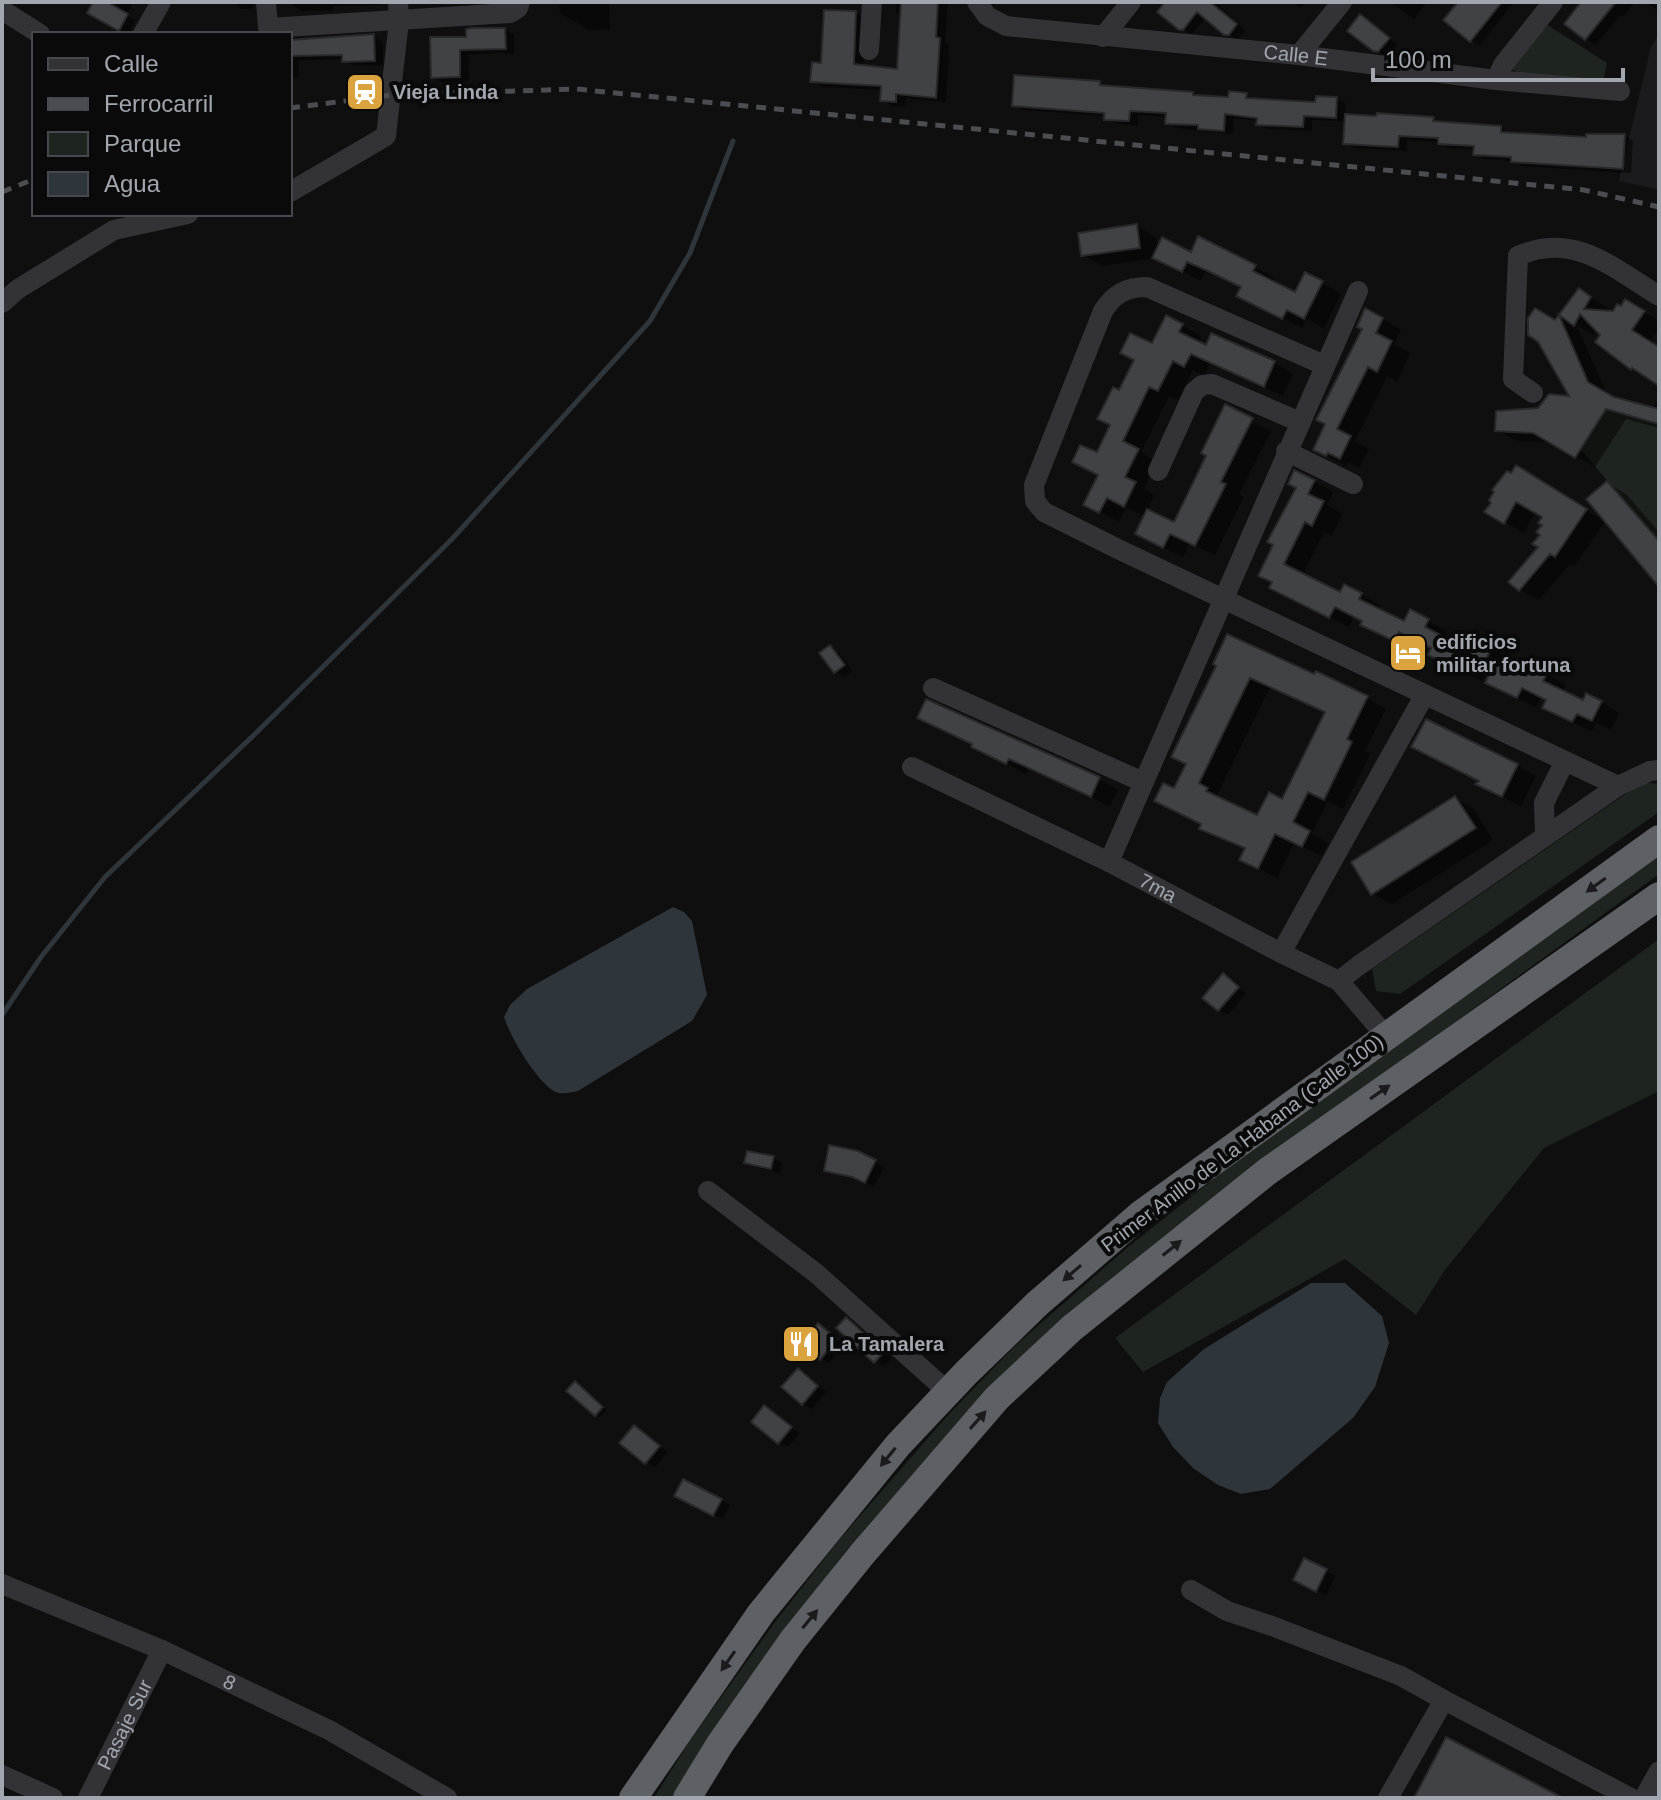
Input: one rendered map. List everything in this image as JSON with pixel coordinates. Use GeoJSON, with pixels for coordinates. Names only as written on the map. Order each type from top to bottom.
{"type":"FeatureCollection","features":[{"type":"Feature","properties":{"kind":"highway","name":"Primer Anillo de La Habana (Calle 100)"},"geometry":{"type":"LineString","coordinates":[[633,1798],[761,1613],[898,1445],[1037,1304],[1141,1214],[1659,839]]}},
{"type":"Feature","properties":{"kind":"highway","name":"Primer Anillo de La Habana (Calle 100)"},"geometry":{"type":"LineString","coordinates":[[687,1798],[720,1744],[793,1640],[863,1553],[997,1398],[1072,1328],[1268,1171],[1659,896]]}},
{"type":"Feature","properties":{"kind":"street"},"geometry":{"type":"LineString","coordinates":[[144,32],[161,2]]}},
{"type":"Feature","properties":{"kind":"street"},"geometry":{"type":"LineString","coordinates":[[266,2],[268,28],[398,12],[510,13],[519,5]]}},
{"type":"Feature","properties":{"kind":"street"},"geometry":{"type":"LineString","coordinates":[[869,50],[872,2]]}},
{"type":"Feature","properties":{"kind":"street"},"geometry":{"type":"LineString","coordinates":[[1103,37],[1131,2]]}},
{"type":"Feature","properties":{"kind":"street"},"geometry":{"type":"LineString","coordinates":[[1299,55],[1342,2]]}},
{"type":"Feature","properties":{"kind":"street"},"geometry":{"type":"LineString","coordinates":[[1496,80],[1503,65],[1553,2]]}},
{"type":"Feature","properties":{"kind":"street","name":"Calle E"},"geometry":{"type":"LineString","coordinates":[[978,5],[987,16],[1006,26],[1620,91]]}},
{"type":"Feature","properties":{"kind":"street"},"geometry":{"type":"LineString","coordinates":[[2,10],[37,32]]}},
{"type":"Feature","properties":{"kind":"street"},"geometry":{"type":"LineString","coordinates":[[292,191],[386,136],[398,12]]}},
{"type":"Feature","properties":{"kind":"street"},"geometry":{"type":"LineString","coordinates":[[2,303],[18,289],[114,230],[179,216]]}},
{"type":"Feature","properties":{"kind":"street"},"geometry":{"type":"LineString","coordinates":[[1533,393],[1513,379],[1518,256],[1538,247],[1588,252],[1659,296]]}},
{"type":"Feature","properties":{"kind":"street"},"geometry":{"type":"LineString","coordinates":[[1324,365],[1147,287],[1123,291],[1111,299],[1103,311],[1034,485],[1035,501],[1044,512],[1618,786]]}},
{"type":"Feature","properties":{"kind":"street"},"geometry":{"type":"LineString","coordinates":[[1109,862],[1358,291]]}},
{"type":"Feature","properties":{"kind":"street"},"geometry":{"type":"LineString","coordinates":[[1158,471],[1194,392],[1202,385],[1212,384],[1300,422]]}},
{"type":"Feature","properties":{"kind":"street"},"geometry":{"type":"LineString","coordinates":[[1286,451],[1353,484]]}},
{"type":"Feature","properties":{"kind":"street"},"geometry":{"type":"LineString","coordinates":[[933,688],[1143,782]]}},
{"type":"Feature","properties":{"kind":"street"},"geometry":{"type":"LineString","coordinates":[[1281,953],[1424,696]]}},
{"type":"Feature","properties":{"kind":"street"},"geometry":{"type":"LineString","coordinates":[[1545,836],[1544,803],[1565,761]]}},
{"type":"Feature","properties":{"kind":"street","name":"7ma"},"geometry":{"type":"LineString","coordinates":[[912,767],[1109,862],[1339,981],[1385,1035]]}},
{"type":"Feature","properties":{"kind":"street"},"geometry":{"type":"LineString","coordinates":[[1339,981],[1618,786],[1659,770]]}},
{"type":"Feature","properties":{"kind":"street"},"geometry":{"type":"LineString","coordinates":[[708,1191],[817,1274],[948,1392]]}},
{"type":"Feature","properties":{"kind":"street","name":"8"},"geometry":{"type":"LineString","coordinates":[[2,1584],[162,1650],[329,1730],[447,1798]]}},
{"type":"Feature","properties":{"kind":"street"},"geometry":{"type":"LineString","coordinates":[[1191,1590],[1227,1611],[1401,1676],[1631,1798]]}},
{"type":"Feature","properties":{"kind":"street","name":"Pasaje Sur"},"geometry":{"type":"LineString","coordinates":[[88,1798],[162,1650]]}},
{"type":"Feature","properties":{"kind":"street"},"geometry":{"type":"LineString","coordinates":[[1388,1798],[1444,1700]]}},
{"type":"Feature","properties":{"kind":"street"},"geometry":{"type":"LineString","coordinates":[[1644,1798],[1659,1771]]}},
{"type":"Feature","properties":{"kind":"street"},"geometry":{"type":"LineString","coordinates":[[2,1775],[53,1798]]}},
{"type":"Feature","properties":{"kind":"shaded area"},"geometry":{"type":"Polygon","coordinates":[[[1659,35],[1659,190],[1619,181],[1651,46],[1659,35]]]}},
{"type":"Feature","properties":{"kind":"green space"},"geometry":{"type":"Polygon","coordinates":[[[1546,24],[1607,63],[1603,83],[1519,73],[1511,69],[1546,24]]]}},
{"type":"Feature","properties":{"kind":"green space"},"geometry":{"type":"Polygon","coordinates":[[[1606,409],[1659,424],[1659,541],[1581,450],[1606,409]]]}},
{"type":"Feature","properties":{"kind":"green space"},"geometry":{"type":"Polygon","coordinates":[[[1643,782],[1659,784],[1659,812],[1400,994],[1376,991],[1372,969],[1643,782]]]}},
{"type":"Feature","properties":{"kind":"green space"},"geometry":{"type":"Polygon","coordinates":[[[1659,855],[1659,874],[1269,1157],[956,1425],[849,1547],[782,1634],[695,1759],[672,1798],[654,1798],[689,1742],[775,1622],[839,1540],[949,1414],[1015,1346],[1128,1247],[1307,1105],[1659,855]]]}},
{"type":"Feature","properties":{"kind":"green space"},"geometry":{"type":"Polygon","coordinates":[[[1659,939],[1659,1091],[1544,1148],[1445,1270],[1416,1315],[1345,1259],[1143,1372],[1115,1338],[1659,939]]]}},
{"type":"Feature","properties":{"kind":"water"},"geometry":{"type":"Polygon","coordinates":[[[673,907],[684,912],[692,921],[707,995],[692,1021],[578,1091],[559,1093],[551,1089],[526,1060],[512,1036],[504,1017],[510,1005],[527,989],[673,907]]]}},
{"type":"Feature","properties":{"kind":"water"},"geometry":{"type":"Polygon","coordinates":[[[1311,1283],[1345,1283],[1382,1316],[1389,1343],[1375,1387],[1353,1418],[1270,1489],[1241,1494],[1218,1485],[1193,1468],[1173,1447],[1158,1423],[1160,1398],[1167,1382],[1204,1349],[1311,1283]]]}},
{"type":"Feature","properties":{"kind":"building"},"geometry":{"type":"Polygon","coordinates":[[[93,2],[107,2],[128,14],[119,31],[87,13],[93,2]]]}},
{"type":"Feature","properties":{"kind":"building"},"geometry":{"type":"Polygon","coordinates":[[[901,2],[938,2],[936,37],[940,38],[936,98],[896,94],[896,102],[880,101],[881,86],[810,82],[812,62],[821,63],[824,10],[856,11],[854,64],[897,69],[901,2]]]}},
{"type":"Feature","properties":{"kind":"building"},"geometry":{"type":"Polygon","coordinates":[[[1165,2],[1210,2],[1237,24],[1229,35],[1224,35],[1197,12],[1183,30],[1179,30],[1157,12],[1165,2]]]}},
{"type":"Feature","properties":{"kind":"building"},"geometry":{"type":"Polygon","coordinates":[[[1458,2],[1502,2],[1470,42],[1443,20],[1458,2]]]}},
{"type":"Feature","properties":{"kind":"building"},"geometry":{"type":"Polygon","coordinates":[[[1581,2],[1616,2],[1585,40],[1564,24],[1581,2]]]}},
{"type":"Feature","properties":{"kind":"building"},"geometry":{"type":"Polygon","coordinates":[[[1360,14],[1390,38],[1378,52],[1347,31],[1360,14]]]}},
{"type":"Feature","properties":{"kind":"building"},"geometry":{"type":"Polygon","coordinates":[[[505,28],[506,49],[460,50],[460,77],[431,78],[430,37],[466,37],[466,29],[505,28]]]}},
{"type":"Feature","properties":{"kind":"building"},"geometry":{"type":"Polygon","coordinates":[[[374,34],[375,61],[342,62],[342,55],[292,56],[292,40],[374,34]]]}},
{"type":"Feature","properties":{"kind":"building"},"geometry":{"type":"Polygon","coordinates":[[[1014,75],[1100,81],[1100,85],[1193,92],[1193,95],[1228,97],[1229,91],[1247,93],[1246,98],[1315,102],[1316,96],[1337,97],[1336,118],[1304,116],[1303,127],[1256,125],[1257,118],[1225,114],[1224,131],[1198,129],[1198,125],[1165,124],[1166,113],[1130,111],[1129,121],[1104,120],[1104,113],[1012,106],[1014,75]]]}},
{"type":"Feature","properties":{"kind":"building"},"geometry":{"type":"Polygon","coordinates":[[[1377,113],[1501,126],[1501,132],[1586,137],[1586,134],[1625,134],[1623,169],[1511,162],[1511,157],[1473,155],[1474,146],[1438,144],[1438,138],[1399,136],[1398,147],[1343,144],[1345,114],[1376,116],[1377,113]]]}},
{"type":"Feature","properties":{"kind":"building"},"geometry":{"type":"Polygon","coordinates":[[[1137,224],[1140,248],[1081,256],[1078,233],[1137,224]]]}},
{"type":"Feature","properties":{"kind":"building"},"geometry":{"type":"Polygon","coordinates":[[[1198,236],[1256,265],[1253,271],[1295,292],[1305,272],[1323,281],[1304,319],[1287,310],[1282,319],[1236,296],[1241,287],[1187,262],[1182,272],[1152,258],[1162,237],[1191,252],[1198,236]]]}},
{"type":"Feature","properties":{"kind":"building"},"geometry":{"type":"Polygon","coordinates":[[[1579,288],[1591,297],[1584,309],[1613,311],[1625,299],[1645,311],[1632,330],[1659,347],[1659,386],[1631,370],[1595,342],[1600,335],[1580,314],[1574,326],[1559,315],[1588,382],[1614,397],[1659,409],[1659,424],[1606,409],[1575,458],[1533,433],[1495,431],[1496,411],[1538,408],[1549,394],[1569,396],[1538,342],[1528,335],[1528,318],[1535,308],[1555,320],[1579,288]]]}},
{"type":"Feature","properties":{"kind":"building"},"geometry":{"type":"Polygon","coordinates":[[[1365,308],[1383,318],[1376,333],[1392,341],[1377,372],[1368,367],[1337,429],[1351,436],[1340,459],[1313,450],[1325,424],[1316,420],[1362,329],[1357,327],[1365,308]]]}},
{"type":"Feature","properties":{"kind":"building"},"geometry":{"type":"Polygon","coordinates":[[[1166,315],[1183,324],[1179,332],[1206,345],[1211,333],[1275,361],[1264,387],[1191,354],[1184,367],[1173,361],[1158,391],[1149,387],[1123,441],[1139,449],[1125,477],[1136,482],[1124,507],[1107,498],[1099,513],[1083,505],[1098,475],[1072,462],[1080,445],[1097,452],[1110,425],[1097,419],[1113,387],[1119,390],[1134,360],[1120,353],[1130,333],[1152,343],[1166,315]]]}},
{"type":"Feature","properties":{"kind":"building"},"geometry":{"type":"Polygon","coordinates":[[[1225,404],[1253,418],[1221,482],[1226,484],[1195,546],[1170,534],[1163,548],[1135,534],[1147,509],[1174,522],[1206,456],[1201,453],[1225,404]]]}},
{"type":"Feature","properties":{"kind":"building"},"geometry":{"type":"Polygon","coordinates":[[[1516,465],[1587,509],[1555,557],[1550,554],[1519,591],[1508,582],[1538,547],[1532,544],[1540,535],[1536,532],[1542,525],[1538,523],[1542,517],[1516,502],[1504,524],[1484,512],[1491,503],[1492,490],[1516,465]]]}},
{"type":"Feature","properties":{"kind":"building"},"geometry":{"type":"Polygon","coordinates":[[[1294,470],[1315,480],[1308,494],[1324,501],[1312,526],[1305,522],[1284,564],[1340,592],[1344,584],[1362,593],[1359,599],[1404,621],[1410,609],[1429,619],[1425,627],[1470,650],[1476,638],[1493,646],[1487,657],[1526,676],[1532,665],[1548,672],[1543,681],[1583,700],[1586,693],[1602,701],[1592,721],[1577,714],[1572,722],[1542,708],[1546,700],[1522,688],[1517,698],[1485,683],[1489,675],[1466,664],[1462,672],[1428,655],[1431,648],[1399,632],[1394,641],[1360,625],[1362,621],[1335,607],[1329,618],[1269,588],[1272,582],[1258,576],[1273,545],[1267,542],[1296,488],[1288,484],[1294,470]]]}},
{"type":"Feature","properties":{"kind":"building"},"geometry":{"type":"Polygon","coordinates":[[[1607,481],[1659,541],[1659,587],[1586,499],[1607,481]]]}},
{"type":"Feature","properties":{"kind":"building"},"geometry":{"type":"Polygon","coordinates":[[[1227,634],[1368,696],[1347,739],[1352,742],[1324,800],[1308,792],[1293,822],[1310,831],[1302,847],[1275,834],[1258,869],[1239,860],[1245,848],[1199,829],[1201,824],[1154,801],[1163,783],[1174,788],[1186,764],[1171,757],[1216,666],[1213,664],[1227,634]],[[1250,678],[1199,783],[1208,788],[1206,791],[1257,815],[1269,792],[1282,799],[1325,712],[1250,678]]]}},
{"type":"Feature","properties":{"kind":"building"},"geometry":{"type":"Polygon","coordinates":[[[830,645],[845,665],[834,673],[819,653],[830,645]]]}},
{"type":"Feature","properties":{"kind":"building"},"geometry":{"type":"Polygon","coordinates":[[[926,699],[1100,777],[1091,797],[1009,759],[1006,764],[917,718],[926,699]]]}},
{"type":"Feature","properties":{"kind":"building"},"geometry":{"type":"Polygon","coordinates":[[[1426,719],[1518,764],[1502,797],[1475,784],[1479,781],[1411,747],[1426,719]]]}},
{"type":"Feature","properties":{"kind":"building"},"geometry":{"type":"Polygon","coordinates":[[[1455,796],[1476,828],[1371,895],[1351,862],[1455,796]]]}},
{"type":"Feature","properties":{"kind":"building"},"geometry":{"type":"Polygon","coordinates":[[[1223,973],[1239,987],[1218,1011],[1202,998],[1223,973]]]}},
{"type":"Feature","properties":{"kind":"building"},"geometry":{"type":"Polygon","coordinates":[[[829,1145],[858,1151],[876,1160],[865,1183],[824,1171],[829,1145]]]}},
{"type":"Feature","properties":{"kind":"building"},"geometry":{"type":"Polygon","coordinates":[[[747,1151],[774,1156],[771,1169],[744,1163],[747,1151]]]}},
{"type":"Feature","properties":{"kind":"building"},"geometry":{"type":"Polygon","coordinates":[[[846,1317],[884,1352],[874,1363],[836,1328],[846,1317]]]}},
{"type":"Feature","properties":{"kind":"building"},"geometry":{"type":"Polygon","coordinates":[[[818,1323],[837,1339],[820,1360],[801,1345],[818,1323]]]}},
{"type":"Feature","properties":{"kind":"building"},"geometry":{"type":"Polygon","coordinates":[[[798,1368],[818,1386],[802,1405],[781,1387],[798,1368]]]}},
{"type":"Feature","properties":{"kind":"building"},"geometry":{"type":"Polygon","coordinates":[[[575,1381],[603,1407],[595,1416],[566,1391],[575,1381]]]}},
{"type":"Feature","properties":{"kind":"building"},"geometry":{"type":"Polygon","coordinates":[[[764,1405],[792,1427],[778,1444],[751,1422],[764,1405]]]}},
{"type":"Feature","properties":{"kind":"building"},"geometry":{"type":"Polygon","coordinates":[[[634,1425],[660,1446],[645,1464],[619,1443],[634,1425]]]}},
{"type":"Feature","properties":{"kind":"building"},"geometry":{"type":"Polygon","coordinates":[[[683,1479],[722,1499],[713,1516],[674,1496],[683,1479]]]}},
{"type":"Feature","properties":{"kind":"building"},"geometry":{"type":"Polygon","coordinates":[[[1304,1558],[1327,1569],[1316,1592],[1293,1580],[1304,1558]]]}},
{"type":"Feature","properties":{"kind":"building"},"geometry":{"type":"Polygon","coordinates":[[[1446,1737],[1563,1798],[1414,1798],[1446,1737]]]}},
{"type":"Feature","properties":{"kind":"waterway"},"geometry":{"type":"LineString","coordinates":[[2,1015],[41,957],[105,877],[452,539],[650,321],[690,253],[733,141]]}},
{"type":"Feature","properties":{"kind":"railway"},"geometry":{"type":"LineString","coordinates":[[292,108],[391,95],[576,89],[1584,190],[1659,207]]}},
{"type":"Feature","properties":{"kind":"railway"},"geometry":{"type":"LineString","coordinates":[[2,192],[32,180]]}},
{"type":"Feature","properties":{"kind":"place","name":"Vieja Linda"},"geometry":{"type":"Point","coordinates":[365,92]}},
{"type":"Feature","properties":{"kind":"place","name":"edificios militar fortuna"},"geometry":{"type":"Point","coordinates":[1408,653]}},
{"type":"Feature","properties":{"kind":"place","name":"La Tamalera"},"geometry":{"type":"Point","coordinates":[801,1344]}}]}
